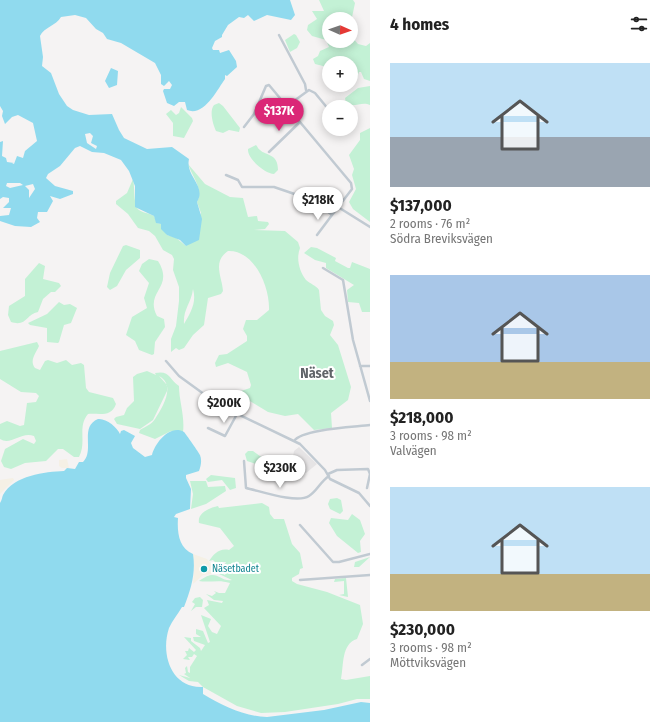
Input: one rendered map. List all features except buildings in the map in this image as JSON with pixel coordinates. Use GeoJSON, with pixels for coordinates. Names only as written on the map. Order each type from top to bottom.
{"type":"FeatureCollection","features":[{"type":"Feature","properties":{"kind":"street"},"geometry":{"type":"LineString","coordinates":[[278,35],[305,84],[306,90]]}},
{"type":"Feature","properties":{"kind":"street"},"geometry":{"type":"LineString","coordinates":[[244,127],[254,114],[267,85],[270,85],[352,185],[351,190],[317,235]]}},
{"type":"Feature","properties":{"kind":"street"},"geometry":{"type":"LineString","coordinates":[[286,106],[306,90],[310,90],[315,93],[322,102]]}},
{"type":"Feature","properties":{"kind":"street"},"geometry":{"type":"LineString","coordinates":[[269,152],[300,122]]}},
{"type":"Feature","properties":{"kind":"street"},"geometry":{"type":"LineString","coordinates":[[226,175],[238,180],[242,187],[272,187],[313,200],[332,215]]}},
{"type":"Feature","properties":{"kind":"street"},"geometry":{"type":"LineString","coordinates":[[338,206],[370,227]]}},
{"type":"Feature","properties":{"kind":"street"},"geometry":{"type":"LineString","coordinates":[[324,268],[343,280],[349,320],[370,401]]}},
{"type":"Feature","properties":{"kind":"street"},"geometry":{"type":"LineString","coordinates":[[166,361],[175,373],[219,405],[294,441],[308,452],[332,480],[359,493],[370,506]]}},
{"type":"Feature","properties":{"kind":"street"},"geometry":{"type":"LineString","coordinates":[[360,366],[370,366]]}},
{"type":"Feature","properties":{"kind":"street"},"geometry":{"type":"LineString","coordinates":[[208,428],[225,436],[237,414]]}},
{"type":"Feature","properties":{"kind":"street"},"geometry":{"type":"LineString","coordinates":[[294,441],[296,438],[310,433],[370,425]]}},
{"type":"Feature","properties":{"kind":"street"},"geometry":{"type":"LineString","coordinates":[[244,461],[246,488],[290,498],[300,499],[308,496],[328,475],[336,470],[368,469],[370,474],[367,488]]}},
{"type":"Feature","properties":{"kind":"street"},"geometry":{"type":"LineString","coordinates":[[300,526],[333,562],[339,562],[370,554]]}},
{"type":"Feature","properties":{"kind":"street"},"geometry":{"type":"LineString","coordinates":[[300,580],[370,575]]}},
{"type":"Feature","properties":{"kind":"street"},"geometry":{"type":"LineString","coordinates":[[362,665],[370,658]]}},
{"type":"Feature","properties":{"kind":"shaded area"},"geometry":{"type":"Polygon","coordinates":[[[299,447],[317,464],[306,473],[297,471],[292,463],[294,451],[299,447]]]}},
{"type":"Feature","properties":{"kind":"green space"},"geometry":{"type":"Polygon","coordinates":[[[319,0],[353,0],[355,3],[353,12],[322,12],[322,39],[312,36],[307,30],[308,25],[317,19],[312,11],[324,11],[319,0]]]}},
{"type":"Feature","properties":{"kind":"green space"},"geometry":{"type":"Polygon","coordinates":[[[294,34],[300,42],[297,48],[290,52],[285,40],[294,34]]]}},
{"type":"Feature","properties":{"kind":"green space"},"geometry":{"type":"Polygon","coordinates":[[[370,43],[370,81],[364,79],[361,72],[359,72],[358,75],[358,56],[322,56],[322,66],[315,64],[313,59],[318,56],[320,51],[327,48],[358,48],[358,44],[366,46],[370,43]]]}},
{"type":"Feature","properties":{"kind":"green space"},"geometry":{"type":"Polygon","coordinates":[[[370,86],[370,105],[358,104],[358,100],[345,100],[345,98],[353,92],[358,92],[358,88],[370,86]]]}},
{"type":"Feature","properties":{"kind":"green space"},"geometry":{"type":"Polygon","coordinates":[[[219,103],[240,128],[239,132],[229,130],[223,133],[216,131],[212,111],[214,105],[219,103]]]}},
{"type":"Feature","properties":{"kind":"green space"},"geometry":{"type":"Polygon","coordinates":[[[181,107],[193,121],[184,138],[173,136],[173,123],[166,114],[171,110],[176,115],[179,113],[181,107]]]}},
{"type":"Feature","properties":{"kind":"green space"},"geometry":{"type":"Polygon","coordinates":[[[370,128],[370,222],[353,209],[349,202],[356,189],[352,175],[354,169],[349,155],[360,140],[360,133],[370,128]]]}},
{"type":"Feature","properties":{"kind":"green space"},"geometry":{"type":"Polygon","coordinates":[[[256,145],[259,150],[271,156],[276,161],[278,170],[274,174],[266,172],[251,157],[248,149],[256,145]]]}},
{"type":"Feature","properties":{"kind":"green space"},"geometry":{"type":"Polygon","coordinates":[[[188,164],[205,184],[230,197],[243,198],[248,217],[257,216],[258,221],[268,222],[269,224],[265,229],[254,230],[285,231],[298,242],[300,248],[298,260],[300,269],[306,280],[319,290],[321,310],[325,316],[333,321],[334,325],[330,335],[338,345],[351,387],[348,400],[331,413],[332,428],[314,430],[298,414],[285,416],[268,412],[240,395],[241,391],[250,388],[251,385],[247,372],[228,363],[216,367],[215,363],[219,355],[227,354],[247,341],[247,336],[243,329],[246,320],[257,320],[269,310],[269,301],[264,281],[253,263],[238,252],[228,251],[220,260],[219,270],[223,291],[221,294],[208,298],[204,325],[193,335],[184,348],[179,350],[176,348],[171,352],[171,339],[176,326],[179,301],[179,287],[173,270],[174,259],[172,255],[163,250],[155,236],[149,231],[138,228],[128,214],[116,204],[116,201],[127,193],[133,179],[137,208],[154,216],[157,223],[161,224],[167,235],[175,237],[186,246],[201,213],[197,202],[199,193],[197,183],[188,164]],[[193,289],[191,299],[186,310],[184,324],[192,308],[194,294],[193,289]]]}},
{"type":"Feature","properties":{"kind":"green space"},"geometry":{"type":"Polygon","coordinates":[[[126,245],[140,250],[140,258],[126,270],[117,286],[110,290],[107,287],[110,273],[123,246],[126,245]]]}},
{"type":"Feature","properties":{"kind":"green space"},"geometry":{"type":"Polygon","coordinates":[[[311,247],[317,248],[336,258],[335,261],[348,268],[350,268],[352,262],[370,269],[370,312],[362,312],[359,303],[348,302],[347,290],[354,285],[326,268],[326,263],[315,260],[304,253],[311,247]]]}},
{"type":"Feature","properties":{"kind":"green space"},"geometry":{"type":"Polygon","coordinates":[[[149,259],[158,261],[162,270],[162,284],[154,301],[154,308],[157,316],[164,319],[165,327],[155,342],[154,354],[152,355],[139,350],[135,341],[126,335],[132,317],[147,308],[144,298],[149,283],[139,271],[142,264],[149,259]]]}},
{"type":"Feature","properties":{"kind":"green space"},"geometry":{"type":"Polygon","coordinates":[[[39,263],[45,266],[43,279],[59,283],[61,286],[55,292],[51,292],[43,299],[38,312],[31,315],[23,322],[11,322],[8,315],[9,306],[25,296],[25,279],[39,263]]]}},
{"type":"Feature","properties":{"kind":"green space"},"geometry":{"type":"Polygon","coordinates":[[[59,302],[64,305],[70,304],[77,308],[71,323],[64,325],[59,342],[47,342],[47,328],[30,325],[28,323],[47,314],[59,302]]]}},
{"type":"Feature","properties":{"kind":"green space"},"geometry":{"type":"Polygon","coordinates":[[[37,342],[39,346],[33,360],[33,365],[35,368],[40,370],[45,361],[48,360],[57,363],[66,360],[72,365],[81,363],[84,365],[86,388],[89,392],[113,398],[116,404],[108,413],[88,414],[83,424],[82,446],[79,457],[74,457],[63,449],[58,449],[46,461],[25,463],[11,469],[4,467],[1,461],[5,449],[23,439],[34,444],[36,441],[34,436],[25,435],[12,440],[4,441],[0,439],[0,424],[7,421],[20,426],[24,425],[27,403],[36,402],[39,396],[36,393],[21,392],[0,379],[0,351],[37,342]]]}},
{"type":"Feature","properties":{"kind":"green space"},"geometry":{"type":"Polygon","coordinates":[[[147,371],[156,375],[155,373],[164,373],[167,374],[179,386],[183,432],[171,431],[155,439],[139,433],[140,430],[154,421],[164,402],[167,392],[153,420],[140,429],[117,424],[114,419],[124,415],[127,408],[134,401],[133,377],[147,371]]]}},
{"type":"Feature","properties":{"kind":"green space"},"geometry":{"type":"Polygon","coordinates":[[[248,451],[253,451],[271,464],[286,467],[285,469],[273,470],[247,461],[245,454],[248,451]]]}},
{"type":"Feature","properties":{"kind":"green space"},"geometry":{"type":"Polygon","coordinates":[[[211,475],[235,478],[236,488],[230,490],[222,480],[208,482],[206,479],[211,475]]]}},
{"type":"Feature","properties":{"kind":"green space"},"geometry":{"type":"Polygon","coordinates":[[[190,481],[206,481],[208,487],[225,486],[226,491],[206,504],[191,509],[193,494],[190,481]]]}},
{"type":"Feature","properties":{"kind":"green space"},"geometry":{"type":"Polygon","coordinates":[[[337,498],[341,500],[343,511],[340,514],[330,509],[328,504],[330,499],[337,498]]]}},
{"type":"Feature","properties":{"kind":"green space"},"geometry":{"type":"Polygon","coordinates":[[[262,503],[269,507],[270,514],[274,519],[284,519],[292,544],[300,553],[303,568],[300,569],[299,574],[292,578],[292,581],[297,584],[327,592],[360,605],[363,624],[357,639],[348,645],[346,650],[341,679],[346,680],[370,676],[370,699],[357,699],[338,704],[285,712],[261,713],[237,706],[203,687],[198,682],[189,681],[179,675],[190,678],[184,674],[186,673],[185,668],[187,666],[188,672],[190,673],[190,667],[197,656],[194,654],[192,657],[188,657],[190,660],[183,659],[187,655],[185,651],[188,651],[189,648],[194,652],[196,650],[184,637],[191,638],[191,641],[200,648],[201,651],[205,645],[194,641],[193,637],[201,637],[196,634],[196,629],[203,631],[208,643],[210,642],[201,615],[211,619],[208,626],[212,632],[217,634],[221,626],[204,608],[209,605],[207,600],[222,603],[223,601],[214,600],[206,594],[212,596],[216,593],[214,591],[225,593],[230,583],[222,581],[199,581],[210,575],[232,580],[219,574],[213,568],[213,565],[216,563],[213,560],[209,561],[217,552],[229,550],[234,546],[220,528],[199,523],[200,516],[204,512],[218,506],[219,508],[262,503]],[[222,562],[218,567],[219,572],[225,575],[227,571],[223,567],[226,562],[222,562]]]}},
{"type":"Feature","properties":{"kind":"green space"},"geometry":{"type":"Polygon","coordinates":[[[352,514],[360,520],[365,534],[360,541],[361,552],[358,553],[337,536],[329,523],[331,518],[348,520],[352,514]]]}},
{"type":"Feature","properties":{"kind":"green space"},"geometry":{"type":"Polygon","coordinates":[[[370,557],[359,567],[354,567],[355,562],[370,557]]]}},
{"type":"Feature","properties":{"kind":"green space"},"geometry":{"type":"Polygon","coordinates":[[[346,578],[348,597],[339,595],[344,594],[344,581],[334,582],[335,579],[346,578]]]}},
{"type":"Feature","properties":{"kind":"green space"},"geometry":{"type":"Polygon","coordinates":[[[200,597],[203,600],[202,607],[196,607],[191,611],[195,604],[192,602],[195,598],[200,597]]]}},
{"type":"Feature","properties":{"kind":"sand"},"geometry":{"type":"Polygon","coordinates":[[[67,459],[69,468],[62,468],[59,466],[59,460],[67,459]]]}},
{"type":"Feature","properties":{"kind":"sand"},"geometry":{"type":"Polygon","coordinates":[[[13,478],[14,480],[0,494],[0,480],[13,478]]]}},
{"type":"Feature","properties":{"kind":"sand","name":"Näsetbadet"},"geometry":{"type":"Polygon","coordinates":[[[193,554],[207,559],[215,570],[212,574],[203,575],[193,584],[194,569],[193,554]]]}},
{"type":"Feature","properties":{"kind":"water"},"geometry":{"type":"Polygon","coordinates":[[[0,0],[290,0],[295,15],[291,20],[267,15],[254,21],[248,15],[244,18],[239,17],[228,25],[222,37],[215,41],[212,48],[213,50],[219,50],[220,53],[229,50],[236,61],[237,67],[227,76],[225,75],[225,79],[204,106],[199,110],[193,111],[187,110],[185,102],[179,102],[174,106],[167,103],[163,91],[164,89],[170,89],[172,85],[169,81],[164,86],[161,84],[161,75],[155,63],[121,43],[107,39],[103,33],[96,29],[86,18],[75,15],[61,17],[44,30],[40,36],[43,57],[42,66],[51,73],[59,94],[67,106],[73,110],[89,115],[112,114],[124,138],[147,149],[172,147],[189,159],[190,171],[198,186],[199,196],[197,202],[202,219],[199,240],[186,246],[180,240],[167,235],[161,229],[161,224],[156,223],[154,216],[135,207],[135,186],[129,171],[121,160],[104,153],[92,152],[80,146],[75,148],[60,166],[48,174],[46,178],[55,186],[73,191],[73,194],[60,199],[50,196],[53,201],[47,212],[38,212],[37,218],[40,222],[31,227],[15,226],[0,221],[0,216],[9,215],[11,208],[3,208],[9,202],[9,198],[3,197],[0,199],[0,142],[3,141],[2,156],[6,158],[7,162],[14,164],[17,156],[23,158],[25,151],[37,141],[33,123],[18,115],[12,117],[5,124],[2,116],[3,111],[0,106],[0,0]],[[90,133],[85,134],[87,143],[96,149],[97,146],[91,143],[93,136],[90,133]],[[7,183],[6,186],[10,188],[23,185],[20,183],[7,183]],[[33,184],[25,186],[29,190],[29,198],[35,189],[33,184]]]}},
{"type":"Feature","properties":{"kind":"water"},"geometry":{"type":"Polygon","coordinates":[[[111,68],[118,71],[117,85],[109,88],[105,81],[111,68]]]}},
{"type":"Feature","properties":{"kind":"water"},"geometry":{"type":"Polygon","coordinates":[[[98,419],[104,420],[111,424],[120,434],[121,431],[124,430],[135,436],[131,443],[133,448],[145,457],[152,455],[156,445],[164,436],[179,430],[185,433],[201,457],[199,471],[186,475],[191,489],[190,509],[176,514],[174,517],[178,518],[178,529],[182,544],[193,554],[194,561],[191,587],[187,600],[184,607],[182,607],[170,625],[167,638],[166,649],[168,659],[176,676],[183,682],[192,686],[203,687],[203,694],[218,703],[250,715],[267,717],[324,710],[361,702],[370,703],[370,722],[0,722],[0,503],[8,488],[22,479],[48,472],[64,471],[67,468],[75,469],[79,462],[83,462],[86,457],[88,451],[89,427],[98,419]]]}},
{"type":"Feature","properties":{"kind":"place","name":"Näsetbadet"},"geometry":{"type":"Point","coordinates":[204,569]}},
{"type":"Feature","properties":{"kind":"district","name":"Näset"},"geometry":{"type":"Point","coordinates":[317,373]}}]}
